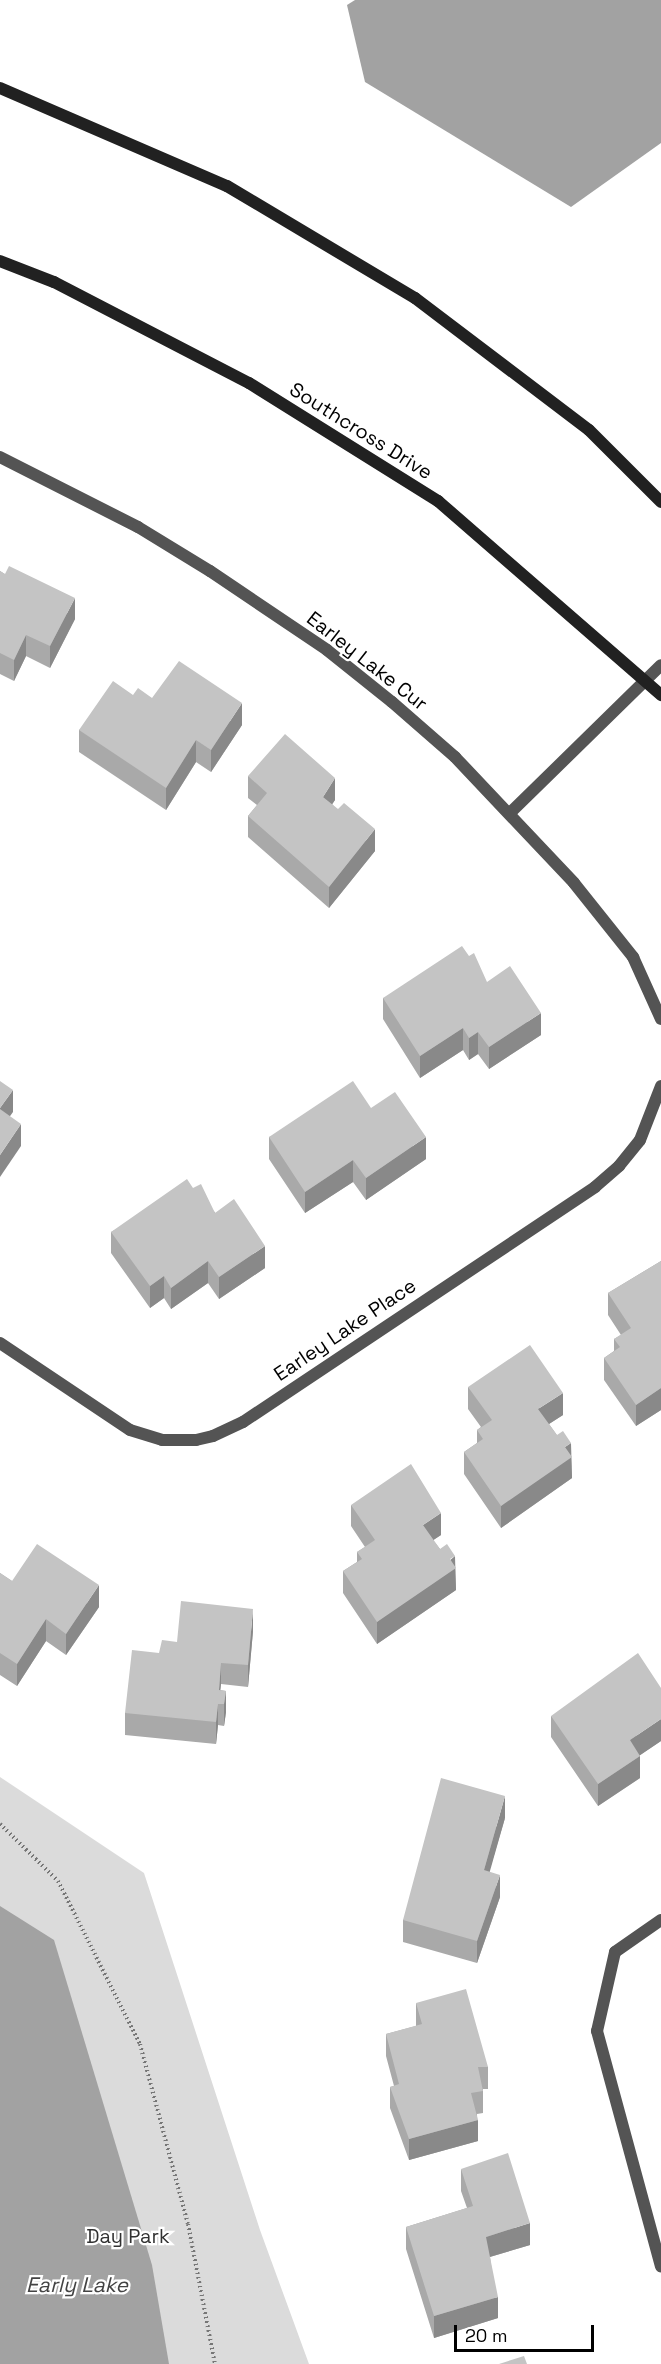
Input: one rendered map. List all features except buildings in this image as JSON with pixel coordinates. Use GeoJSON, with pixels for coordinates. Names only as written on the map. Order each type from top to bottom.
{"type":"FeatureCollection","features":[{"type":"Feature","properties":{"kind":"street"},"geometry":{"type":"LineString","coordinates":[[0,88],[226,186],[416,298],[589,430],[661,502]]}},
{"type":"Feature","properties":{"kind":"street","name":"Southcross Drive"},"geometry":{"type":"LineString","coordinates":[[0,261],[54,282],[249,383],[438,501],[661,695]]}},
{"type":"Feature","properties":{"kind":"street","name":"Earley Lake Cur"},"geometry":{"type":"LineString","coordinates":[[0,457],[138,527],[327,650],[455,757],[510,813]]}},
{"type":"Feature","properties":{"kind":"street"},"geometry":{"type":"LineString","coordinates":[[661,665],[510,813],[574,883],[633,957],[661,1019]]}},
{"type":"Feature","properties":{"kind":"street","name":"Earley Lake Place"},"geometry":{"type":"LineString","coordinates":[[0,1343],[130,1430],[162,1440],[196,1440],[213,1436],[243,1422],[595,1186],[619,1166],[640,1140],[661,1086]]}},
{"type":"Feature","properties":{"kind":"street"},"geometry":{"type":"LineString","coordinates":[[661,1920],[615,1952],[597,2031],[661,2266]]}},
{"type":"Feature","properties":{"kind":"path"},"geometry":{"type":"LineString","coordinates":[[0,1824],[58,1881],[140,2044],[188,2224],[215,2364]]}},
{"type":"Feature","properties":{"kind":"green space","name":"Day Park"},"geometry":{"type":"Polygon","coordinates":[[[0,1777],[144,1873],[260,2230],[309,2364],[0,2364],[0,1777]]]}},
{"type":"Feature","properties":{"kind":"water"},"geometry":{"type":"Polygon","coordinates":[[[355,0],[661,0],[661,143],[571,207],[365,82],[347,5],[355,0]]]}},
{"type":"Feature","properties":{"kind":"water","name":"Early Lake"},"geometry":{"type":"Polygon","coordinates":[[[0,1906],[54,1940],[152,2265],[169,2364],[0,2364],[0,1906]]]}}]}
